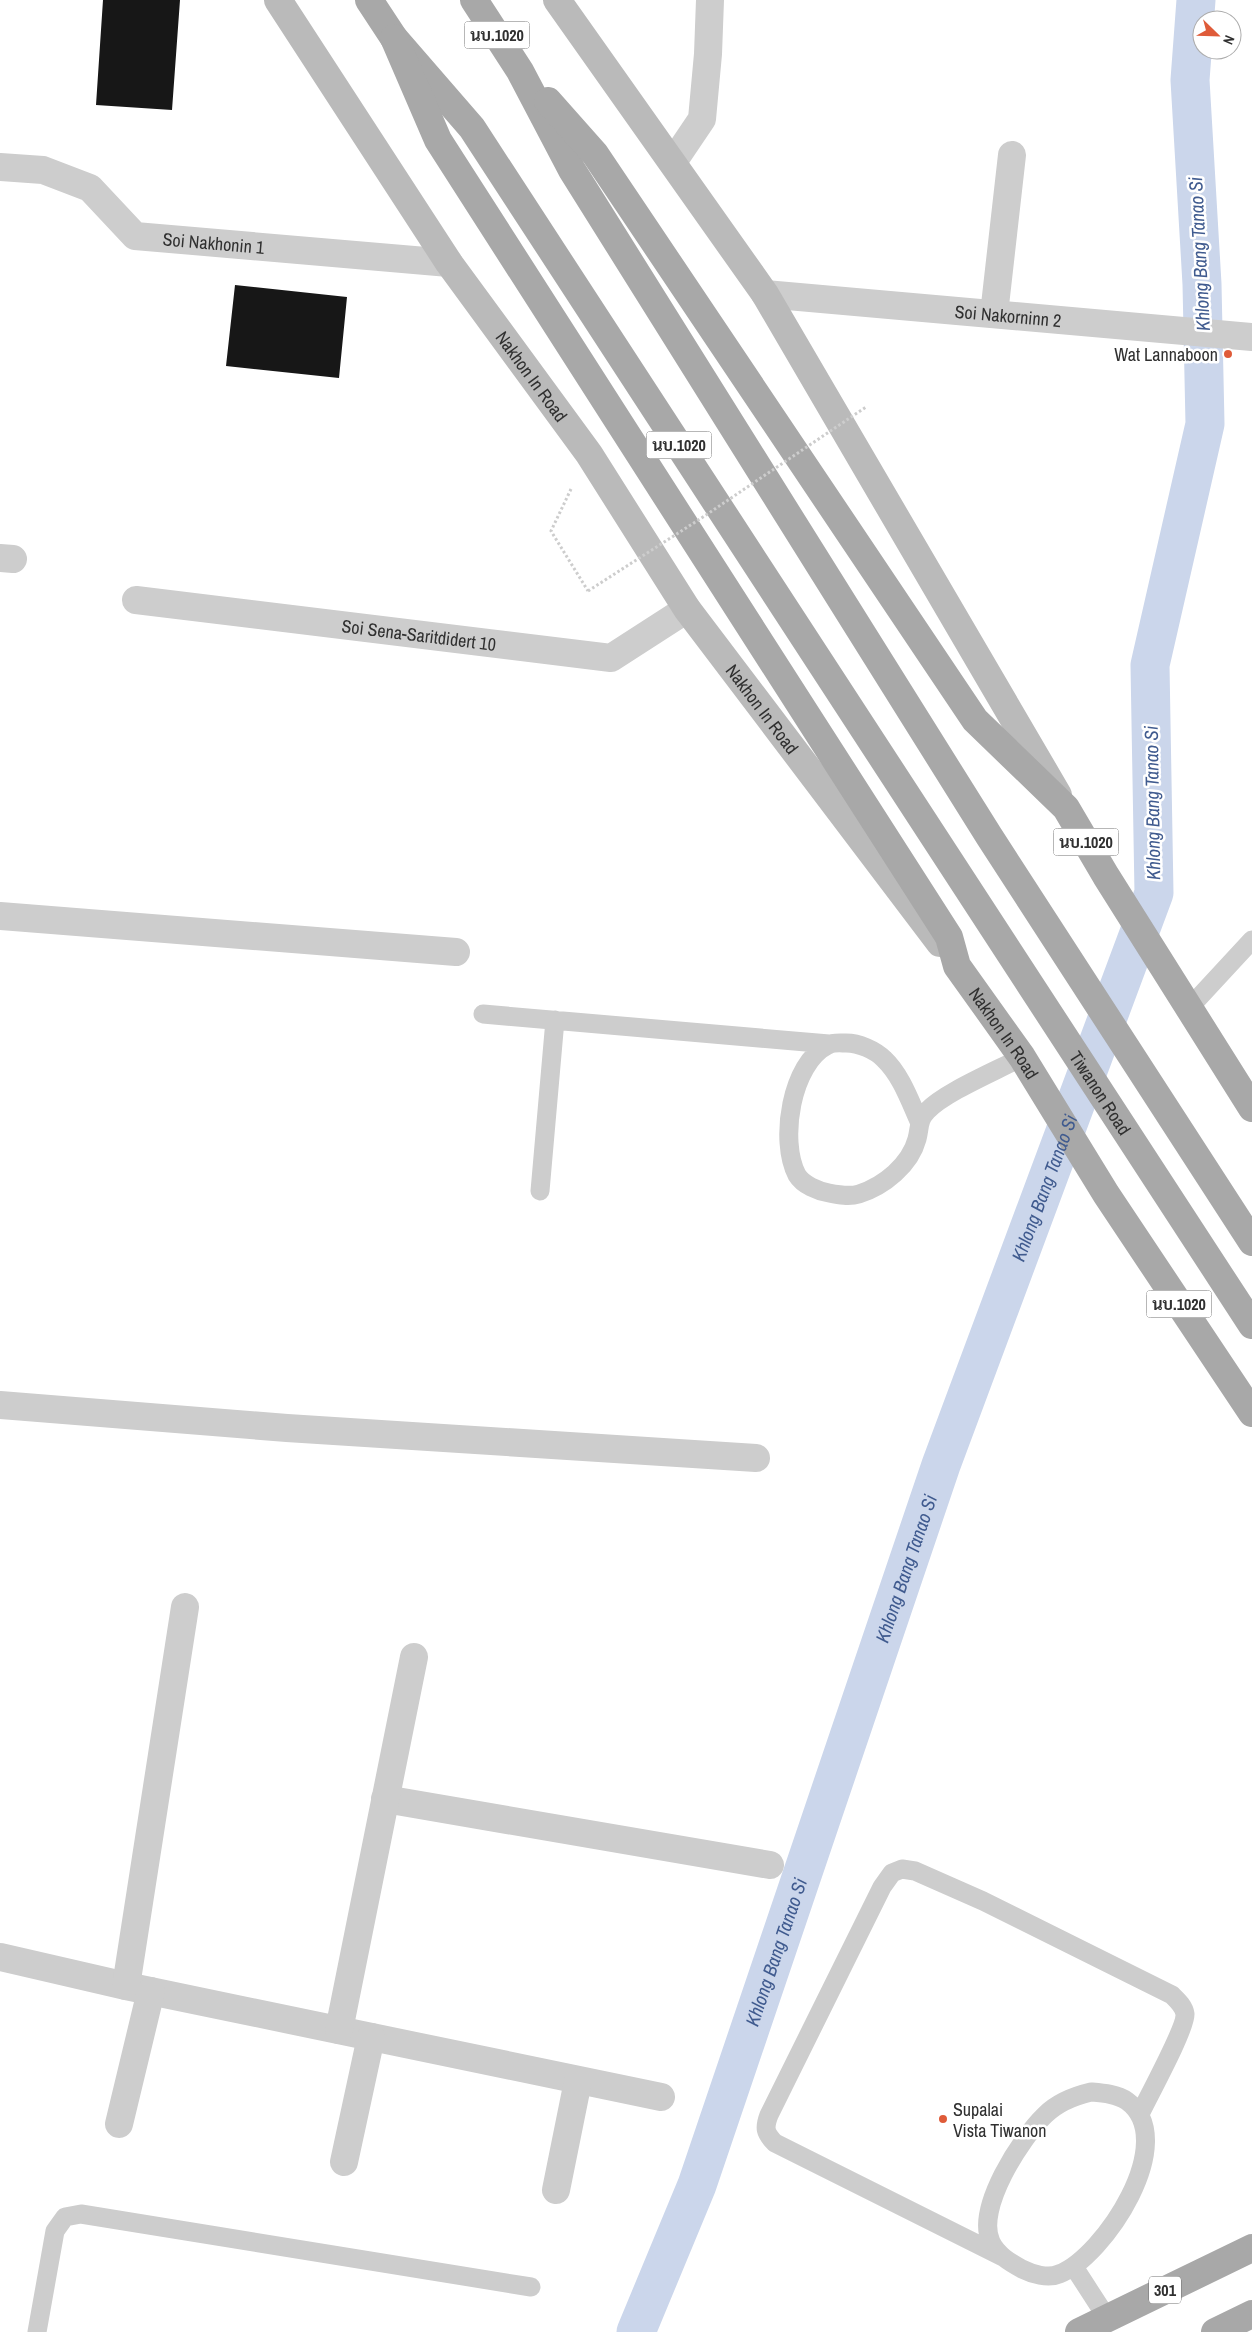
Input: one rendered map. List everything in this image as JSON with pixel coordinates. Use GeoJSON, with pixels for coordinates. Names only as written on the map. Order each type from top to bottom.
{"type":"FeatureCollection","features":[{"type":"Feature","properties":{"kind":"main road","name":"Nakhon In Road"},"geometry":{"type":"LineString","coordinates":[[278,0],[449,263],[588,454],[687,609],[957,966],[1022,1057],[1106,1194],[1252,1414]]}},
{"type":"Feature","properties":{"kind":"main road","name":"นบ.1020"},"geometry":{"type":"LineString","coordinates":[[369,0],[394,38]]}},
{"type":"Feature","properties":{"kind":"main road","name":"นบ.1020"},"geometry":{"type":"LineString","coordinates":[[474,0],[520,71],[572,170],[989,836],[1252,1242]]}},
{"type":"Feature","properties":{"kind":"main road","name":"นบ.1020"},"geometry":{"type":"LineString","coordinates":[[557,0],[765,294],[1106,876],[1252,1108]]}},
{"type":"Feature","properties":{"kind":"main road","name":"Tiwanon Road"},"geometry":{"type":"LineString","coordinates":[[394,38],[472,128],[1252,1325]]}},
{"type":"Feature","properties":{"kind":"main road"},"geometry":{"type":"LineString","coordinates":[[394,38],[438,140],[949,937],[957,966]]}},
{"type":"Feature","properties":{"kind":"main road"},"geometry":{"type":"LineString","coordinates":[[520,71],[596,154],[975,720],[1066,808]]}},
{"type":"Feature","properties":{"kind":"main road","name":"301"},"geometry":{"type":"LineString","coordinates":[[1079,2332],[1252,2248]]}},
{"type":"Feature","properties":{"kind":"main road"},"geometry":{"type":"LineString","coordinates":[[1216,2332],[1252,2314]]}},
{"type":"Feature","properties":{"kind":"street"},"geometry":{"type":"LineString","coordinates":[[673,162],[702,119],[708,54],[710,0]]}},
{"type":"Feature","properties":{"kind":"street"},"geometry":{"type":"LineString","coordinates":[[994,314],[1012,155]]}},
{"type":"Feature","properties":{"kind":"street","name":"Soi Nakhonin 1"},"geometry":{"type":"LineString","coordinates":[[0,167],[43,170],[90,188],[135,236],[449,263]]}},
{"type":"Feature","properties":{"kind":"street","name":"Soi Nakorninn 2"},"geometry":{"type":"LineString","coordinates":[[765,294],[1252,337]]}},
{"type":"Feature","properties":{"kind":"street","name":"Soi Sena-Saritdidert 10"},"geometry":{"type":"LineString","coordinates":[[136,600],[611,658],[687,609]]}},
{"type":"Feature","properties":{"kind":"street"},"geometry":{"type":"LineString","coordinates":[[0,916],[456,952]]}},
{"type":"Feature","properties":{"kind":"street"},"geometry":{"type":"LineString","coordinates":[[0,1405],[287,1428],[756,1458]]}},
{"type":"Feature","properties":{"kind":"street"},"geometry":{"type":"LineString","coordinates":[[119,2124],[139,1988],[185,1607]]}},
{"type":"Feature","properties":{"kind":"street"},"geometry":{"type":"LineString","coordinates":[[338,2030],[414,1657]]}},
{"type":"Feature","properties":{"kind":"street"},"geometry":{"type":"LineString","coordinates":[[385,1799],[770,1865]]}},
{"type":"Feature","properties":{"kind":"street"},"geometry":{"type":"LineString","coordinates":[[0,1957],[578,2081],[661,2097]]}},
{"type":"Feature","properties":{"kind":"street"},"geometry":{"type":"LineString","coordinates":[[344,2162],[371,2037]]}},
{"type":"Feature","properties":{"kind":"street"},"geometry":{"type":"LineString","coordinates":[[556,2190],[578,2081]]}},
{"type":"Feature","properties":{"kind":"lane"},"geometry":{"type":"LineString","coordinates":[[1184,998],[1252,940]]}},
{"type":"Feature","properties":{"kind":"lane"},"geometry":{"type":"LineString","coordinates":[[483,1014],[829,1044],[852,1043],[868,1048],[884,1059],[899,1079],[919,1121],[917,1140],[904,1164],[885,1181],[857,1195],[844,1196],[811,1187],[798,1176],[792,1161],[790,1139],[794,1094],[801,1074],[814,1055],[829,1044]]}},
{"type":"Feature","properties":{"kind":"lane"},"geometry":{"type":"LineString","coordinates":[[540,1190],[556,1020]]}},
{"type":"Feature","properties":{"kind":"lane"},"geometry":{"type":"LineString","coordinates":[[919,1121],[933,1105],[944,1098],[1022,1057]]}},
{"type":"Feature","properties":{"kind":"lane"},"geometry":{"type":"LineString","coordinates":[[1003,2257],[991,2242],[988,2224],[994,2195],[1006,2169],[1045,2115],[1069,2098],[1091,2092],[1110,2094],[1127,2100],[1140,2114],[1145,2133],[1146,2156],[1136,2184],[1110,2228],[1090,2252],[1074,2266],[1057,2275],[1042,2276],[1023,2270],[1003,2257],[775,2143],[767,2136],[764,2126],[882,1887],[892,1873],[902,1869],[915,1871],[983,1901],[1172,1995],[1185,2014],[1180,2031],[1140,2114]]}},
{"type":"Feature","properties":{"kind":"lane"},"geometry":{"type":"LineString","coordinates":[[37,2332],[55,2231],[64,2218],[82,2214],[531,2287]]}},
{"type":"Feature","properties":{"kind":"lane"},"geometry":{"type":"LineString","coordinates":[[1074,2266],[1107,2318]]}},
{"type":"Feature","properties":{"kind":"path"},"geometry":{"type":"LineString","coordinates":[[588,454],[550,531],[588,591],[708,514],[866,407]]}},
{"type":"Feature","properties":{"kind":"building"},"geometry":{"type":"Polygon","coordinates":[[[103,0],[180,0],[172,110],[96,105],[103,0]]]}},
{"type":"Feature","properties":{"kind":"building"},"geometry":{"type":"Polygon","coordinates":[[[235,285],[347,297],[339,378],[226,366],[235,285]]]}},
{"type":"Feature","properties":{"kind":"waterway","name":"Khlong Bang Tanao Si"},"geometry":{"type":"LineString","coordinates":[[636,2332],[697,2185],[941,1465],[1154,893],[1150,665],[1205,424],[1202,284],[1190,80],[1196,0]]}},
{"type":"Feature","properties":{"kind":"place","name":"Wat Lannaboon"},"geometry":{"type":"Point","coordinates":[1228,354]}},
{"type":"Feature","properties":{"kind":"place","name":"Supalai Vista Tiwanon"},"geometry":{"type":"Point","coordinates":[943,2119]}}]}
